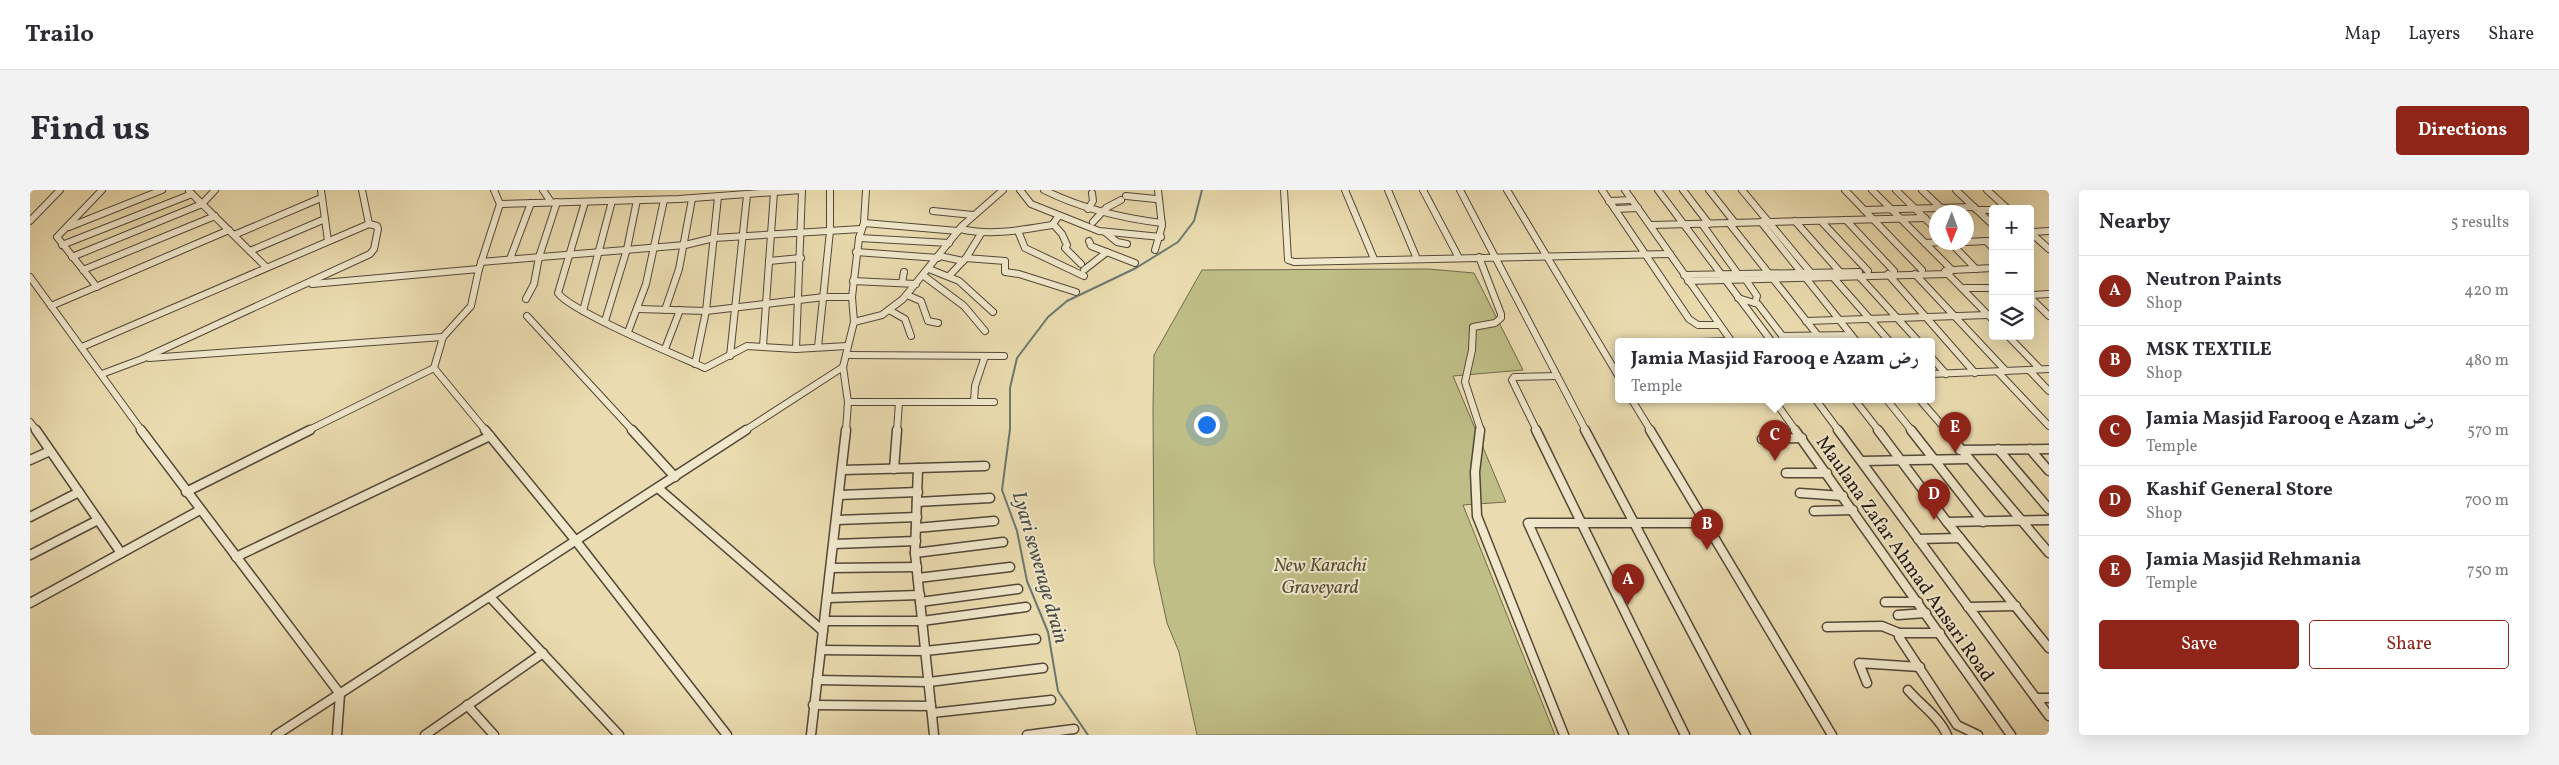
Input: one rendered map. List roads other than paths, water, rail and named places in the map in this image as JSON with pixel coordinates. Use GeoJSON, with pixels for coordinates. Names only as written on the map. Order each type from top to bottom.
{"type":"FeatureCollection","features":[{"type":"Feature","properties":{"kind":"street"},"geometry":{"type":"LineString","coordinates":[[31,219],[60,190]]}},
{"type":"Feature","properties":{"kind":"street"},"geometry":{"type":"LineString","coordinates":[[97,287],[57,237],[102,190]]}},
{"type":"Feature","properties":{"kind":"street"},"geometry":{"type":"LineString","coordinates":[[64,229],[162,190]]}},
{"type":"Feature","properties":{"kind":"street"},"geometry":{"type":"LineString","coordinates":[[72,257],[202,204],[216,190]]}},
{"type":"Feature","properties":{"kind":"street"},"geometry":{"type":"LineString","coordinates":[[321,190],[328,241]]}},
{"type":"Feature","properties":{"kind":"street"},"geometry":{"type":"LineString","coordinates":[[362,190],[369,224]]}},
{"type":"Feature","properties":{"kind":"street"},"geometry":{"type":"LineString","coordinates":[[186,492],[434,368],[443,337],[471,306],[480,265],[500,204],[494,190]]}},
{"type":"Feature","properties":{"kind":"street"},"geometry":{"type":"LineString","coordinates":[[543,190],[554,202]]}},
{"type":"Feature","properties":{"kind":"street"},"geometry":{"type":"LineString","coordinates":[[679,199],[682,190]]}},
{"type":"Feature","properties":{"kind":"street"},"geometry":{"type":"LineString","coordinates":[[500,204],[692,199],[802,190],[801,258],[796,349]]}},
{"type":"Feature","properties":{"kind":"street"},"geometry":{"type":"LineString","coordinates":[[818,347],[830,230],[830,190]]}},
{"type":"Feature","properties":{"kind":"street"},"geometry":{"type":"LineString","coordinates":[[811,735],[813,705],[840,495],[848,402],[843,367],[854,322],[852,297],[856,252],[862,226],[866,190]]}},
{"type":"Feature","properties":{"kind":"street"},"geometry":{"type":"LineString","coordinates":[[854,322],[877,317],[907,295],[930,269],[959,230],[973,215],[1003,190]]}},
{"type":"Feature","properties":{"kind":"street"},"geometry":{"type":"LineString","coordinates":[[1020,190],[1031,204],[1058,216],[1105,232],[1161,237]]}},
{"type":"Feature","properties":{"kind":"street"},"geometry":{"type":"LineString","coordinates":[[1044,190],[1101,213],[1121,218],[1162,223]]}},
{"type":"Feature","properties":{"kind":"street"},"geometry":{"type":"LineString","coordinates":[[1155,250],[1161,237],[1162,223],[1156,199],[1158,190]]}},
{"type":"Feature","properties":{"kind":"street"},"geometry":{"type":"LineString","coordinates":[[1284,190],[1288,260],[1294,262],[1670,254]]}},
{"type":"Feature","properties":{"kind":"street"},"geometry":{"type":"LineString","coordinates":[[1345,190],[1374,259]]}},
{"type":"Feature","properties":{"kind":"street"},"geometry":{"type":"LineString","coordinates":[[1388,190],[1418,258]]}},
{"type":"Feature","properties":{"kind":"street"},"geometry":{"type":"LineString","coordinates":[[1423,190],[1459,258]]}},
{"type":"Feature","properties":{"kind":"street"},"geometry":{"type":"LineString","coordinates":[[1460,190],[1746,735]]}},
{"type":"Feature","properties":{"kind":"street"},"geometry":{"type":"LineString","coordinates":[[1508,190],[1615,370]]}},
{"type":"Feature","properties":{"kind":"street"},"geometry":{"type":"LineString","coordinates":[[1602,190],[1689,319],[1698,325],[1719,325]]}},
{"type":"Feature","properties":{"kind":"street"},"geometry":{"type":"LineString","coordinates":[[1625,190],[1729,338]]}},
{"type":"Feature","properties":{"kind":"street"},"geometry":{"type":"LineString","coordinates":[[1658,190],[1769,338]]}},
{"type":"Feature","properties":{"kind":"street"},"geometry":{"type":"LineString","coordinates":[[1683,190],[1738,274]]}},
{"type":"Feature","properties":{"kind":"street"},"geometry":{"type":"LineString","coordinates":[[1708,190],[1770,276],[1820,338]]}},
{"type":"Feature","properties":{"kind":"street"},"geometry":{"type":"LineString","coordinates":[[1742,190],[1811,272]]}},
{"type":"Feature","properties":{"kind":"street"},"geometry":{"type":"LineString","coordinates":[[1845,190],[1922,270]]}},
{"type":"Feature","properties":{"kind":"street"},"geometry":{"type":"LineString","coordinates":[[1872,190],[1925,243],[1962,288],[1989,314]]}},
{"type":"Feature","properties":{"kind":"street"},"geometry":{"type":"LineString","coordinates":[[1896,190],[1929,222]]}},
{"type":"Feature","properties":{"kind":"street"},"geometry":{"type":"LineString","coordinates":[[1922,190],[1938,205]]}},
{"type":"Feature","properties":{"kind":"street"},"geometry":{"type":"LineString","coordinates":[[1956,190],[1989,221]]}},
{"type":"Feature","properties":{"kind":"street"},"geometry":{"type":"LineString","coordinates":[[1987,190],[2004,205]]}},
{"type":"Feature","properties":{"kind":"street"},"geometry":{"type":"LineString","coordinates":[[62,244],[190,192],[266,267]]}},
{"type":"Feature","properties":{"kind":"street"},"geometry":{"type":"LineString","coordinates":[[763,346],[774,192]]}},
{"type":"Feature","properties":{"kind":"street"},"geometry":{"type":"LineString","coordinates":[[1088,209],[1093,201],[1092,193]]}},
{"type":"Feature","properties":{"kind":"street"},"geometry":{"type":"LineString","coordinates":[[730,356],[747,194]]}},
{"type":"Feature","properties":{"kind":"street"},"geometry":{"type":"LineString","coordinates":[[695,364],[706,311],[718,197]]}},
{"type":"Feature","properties":{"kind":"street"},"geometry":{"type":"LineString","coordinates":[[51,306],[321,198]]}},
{"type":"Feature","properties":{"kind":"street"},"geometry":{"type":"LineString","coordinates":[[1093,222],[1101,213],[1123,198],[1156,199]]}},
{"type":"Feature","properties":{"kind":"street"},"geometry":{"type":"LineString","coordinates":[[665,310],[674,291],[685,244],[692,199]]}},
{"type":"Feature","properties":{"kind":"street"},"geometry":{"type":"LineString","coordinates":[[605,321],[627,249],[637,200]]}},
{"type":"Feature","properties":{"kind":"street"},"geometry":{"type":"LineString","coordinates":[[628,332],[639,309],[664,200]]}},
{"type":"Feature","properties":{"kind":"street"},"geometry":{"type":"LineString","coordinates":[[1609,201],[1632,200]]}},
{"type":"Feature","properties":{"kind":"street"},"geometry":{"type":"LineString","coordinates":[[583,311],[612,201]]}},
{"type":"Feature","properties":{"kind":"street"},"geometry":{"type":"LineString","coordinates":[[526,299],[534,284],[539,257],[554,202]]}},
{"type":"Feature","properties":{"kind":"street"},"geometry":{"type":"LineString","coordinates":[[585,202],[558,296],[583,311],[707,368],[745,347],[763,346],[796,349],[847,346]]}},
{"type":"Feature","properties":{"kind":"street"},"geometry":{"type":"LineString","coordinates":[[510,259],[531,203]]}},
{"type":"Feature","properties":{"kind":"street"},"geometry":{"type":"LineString","coordinates":[[1615,209],[1638,208]]}},
{"type":"Feature","properties":{"kind":"street"},"geometry":{"type":"LineString","coordinates":[[1864,210],[1929,209]]}},
{"type":"Feature","properties":{"kind":"street"},"geometry":{"type":"LineString","coordinates":[[1975,209],[1989,210]]}},
{"type":"Feature","properties":{"kind":"street"},"geometry":{"type":"LineString","coordinates":[[934,211],[973,215]]}},
{"type":"Feature","properties":{"kind":"street"},"geometry":{"type":"LineString","coordinates":[[83,270],[215,216]]}},
{"type":"Feature","properties":{"kind":"street"},"geometry":{"type":"LineString","coordinates":[[305,284],[480,265],[510,259],[685,244],[714,238],[800,233],[862,226],[982,232],[1018,231],[1053,224],[1058,216]]}},
{"type":"Feature","properties":{"kind":"street"},"geometry":{"type":"LineString","coordinates":[[1651,225],[1925,218]]}},
{"type":"Feature","properties":{"kind":"street"},"geometry":{"type":"LineString","coordinates":[[250,251],[324,219]]}},
{"type":"Feature","properties":{"kind":"street"},"geometry":{"type":"LineString","coordinates":[[1846,220],[1926,318],[1975,373]]}},
{"type":"Feature","properties":{"kind":"street"},"geometry":{"type":"LineString","coordinates":[[1795,221],[1840,272]]}},
{"type":"Feature","properties":{"kind":"street"},"geometry":{"type":"LineString","coordinates":[[1822,221],[1868,271]]}},
{"type":"Feature","properties":{"kind":"street"},"geometry":{"type":"LineString","coordinates":[[1762,222],[1854,338]]}},
{"type":"Feature","properties":{"kind":"street"},"geometry":{"type":"LineString","coordinates":[[82,347],[369,224],[377,226],[374,250],[370,254],[142,359],[102,374]]}},
{"type":"Feature","properties":{"kind":"street"},"geometry":{"type":"LineString","coordinates":[[1053,224],[1062,234],[1067,245],[1065,248],[1083,270]]}},
{"type":"Feature","properties":{"kind":"street"},"geometry":{"type":"LineString","coordinates":[[1018,231],[1025,248],[1083,270]]}},
{"type":"Feature","properties":{"kind":"street"},"geometry":{"type":"LineString","coordinates":[[2034,231],[2049,232]]}},
{"type":"Feature","properties":{"kind":"street"},"geometry":{"type":"LineString","coordinates":[[949,276],[964,260],[982,232]]}},
{"type":"Feature","properties":{"kind":"street"},"geometry":{"type":"LineString","coordinates":[[1105,232],[1117,242],[1127,244]]}},
{"type":"Feature","properties":{"kind":"street"},"geometry":{"type":"LineString","coordinates":[[1120,258],[1127,244],[1129,233]]}},
{"type":"Feature","properties":{"kind":"street"},"geometry":{"type":"LineString","coordinates":[[2034,234],[2049,249]]}},
{"type":"Feature","properties":{"kind":"street"},"geometry":{"type":"LineString","coordinates":[[859,238],[949,243]]}},
{"type":"Feature","properties":{"kind":"street"},"geometry":{"type":"LineString","coordinates":[[1089,241],[1091,246],[1135,263]]}},
{"type":"Feature","properties":{"kind":"street"},"geometry":{"type":"LineString","coordinates":[[1975,242],[1989,241]]}},
{"type":"Feature","properties":{"kind":"street"},"geometry":{"type":"LineString","coordinates":[[1925,243],[1929,243]]}},
{"type":"Feature","properties":{"kind":"street"},"geometry":{"type":"LineString","coordinates":[[1958,250],[1976,269]]}},
{"type":"Feature","properties":{"kind":"street"},"geometry":{"type":"LineString","coordinates":[[856,252],[1005,261],[1004,272],[1019,274],[1076,292]]}},
{"type":"Feature","properties":{"kind":"street"},"geometry":{"type":"LineString","coordinates":[[1083,270],[1107,252]]}},
{"type":"Feature","properties":{"kind":"street"},"geometry":{"type":"LineString","coordinates":[[1478,257],[1501,318],[1495,323],[1473,326],[1472,350],[1465,373],[1465,382],[1481,433],[1475,472],[1476,514],[1564,735]]}},
{"type":"Feature","properties":{"kind":"street"},"geometry":{"type":"LineString","coordinates":[[769,261],[801,258]]}},
{"type":"Feature","properties":{"kind":"street"},"geometry":{"type":"LineString","coordinates":[[1804,276],[1811,272],[1831,275],[1840,272],[1858,274],[1868,271],[1914,273],[1989,268]]}},
{"type":"Feature","properties":{"kind":"street"},"geometry":{"type":"LineString","coordinates":[[930,269],[949,276],[971,290],[993,312]]}},
{"type":"Feature","properties":{"kind":"street"},"geometry":{"type":"LineString","coordinates":[[1914,273],[1922,270],[1948,271]]}},
{"type":"Feature","properties":{"kind":"street"},"geometry":{"type":"LineString","coordinates":[[902,283],[904,272]]}},
{"type":"Feature","properties":{"kind":"street"},"geometry":{"type":"LineString","coordinates":[[1722,277],[1738,274],[1804,276],[1889,272]]}},
{"type":"Feature","properties":{"kind":"street"},"geometry":{"type":"LineString","coordinates":[[1914,273],[1955,317],[2049,426]]}},
{"type":"Feature","properties":{"kind":"street"},"geometry":{"type":"LineString","coordinates":[[1858,274],[1915,338]]}},
{"type":"Feature","properties":{"kind":"street"},"geometry":{"type":"LineString","coordinates":[[1831,275],[1887,338]]}},
{"type":"Feature","properties":{"kind":"street"},"geometry":{"type":"LineString","coordinates":[[924,276],[964,306],[985,331]]}},
{"type":"Feature","properties":{"kind":"street"},"geometry":{"type":"LineString","coordinates":[[1686,278],[1722,277],[1746,280],[1770,276]]}},
{"type":"Feature","properties":{"kind":"street"},"geometry":{"type":"LineString","coordinates":[[30,277],[186,492],[340,694],[337,735]]}},
{"type":"Feature","properties":{"kind":"street"},"geometry":{"type":"LineString","coordinates":[[1746,280],[1757,296],[1755,302]]}},
{"type":"Feature","properties":{"kind":"street"},"geometry":{"type":"LineString","coordinates":[[854,281],[916,284]]}},
{"type":"Feature","properties":{"kind":"street"},"geometry":{"type":"LineString","coordinates":[[1962,288],[1988,288]]}},
{"type":"Feature","properties":{"kind":"street"},"geometry":{"type":"LineString","coordinates":[[2034,296],[2049,294]]}},
{"type":"Feature","properties":{"kind":"street"},"geometry":{"type":"LineString","coordinates":[[907,295],[921,301],[928,321],[938,323]]}},
{"type":"Feature","properties":{"kind":"street"},"geometry":{"type":"LineString","coordinates":[[639,309],[706,311],[824,297],[852,297]]}},
{"type":"Feature","properties":{"kind":"street"},"geometry":{"type":"LineString","coordinates":[[1738,298],[1755,302],[1783,338]]}},
{"type":"Feature","properties":{"kind":"street"},"geometry":{"type":"LineString","coordinates":[[2034,300],[2048,314]]}},
{"type":"Feature","properties":{"kind":"street"},"geometry":{"type":"LineString","coordinates":[[665,349],[680,310]]}},
{"type":"Feature","properties":{"kind":"street"},"geometry":{"type":"LineString","coordinates":[[889,310],[905,319],[911,336]]}},
{"type":"Feature","properties":{"kind":"street"},"geometry":{"type":"LineString","coordinates":[[1806,321],[1955,317],[1989,314]]}},
{"type":"Feature","properties":{"kind":"street"},"geometry":{"type":"LineString","coordinates":[[527,316],[675,477]]}},
{"type":"Feature","properties":{"kind":"street"},"geometry":{"type":"LineString","coordinates":[[1792,338],[1817,335],[1851,335]]}},
{"type":"Feature","properties":{"kind":"street"},"geometry":{"type":"LineString","coordinates":[[142,359],[443,337]]}},
{"type":"Feature","properties":{"kind":"street"},"geometry":{"type":"LineString","coordinates":[[2012,340],[2040,369]]}},
{"type":"Feature","properties":{"kind":"street"},"geometry":{"type":"LineString","coordinates":[[846,355],[1004,356]]}},
{"type":"Feature","properties":{"kind":"street"},"geometry":{"type":"LineString","coordinates":[[974,402],[975,386],[985,356]]}},
{"type":"Feature","properties":{"kind":"street"},"geometry":{"type":"LineString","coordinates":[[1935,362],[1946,374]]}},
{"type":"Feature","properties":{"kind":"street"},"geometry":{"type":"LineString","coordinates":[[276,735],[843,367]]}},
{"type":"Feature","properties":{"kind":"street"},"geometry":{"type":"LineString","coordinates":[[434,368],[576,541],[727,735]]}},
{"type":"Feature","properties":{"kind":"street"},"geometry":{"type":"LineString","coordinates":[[1935,374],[2049,369]]}},
{"type":"Feature","properties":{"kind":"street"},"geometry":{"type":"LineString","coordinates":[[2029,370],[2049,391]]}},
{"type":"Feature","properties":{"kind":"street"},"geometry":{"type":"LineString","coordinates":[[1557,376],[1514,377],[1512,380],[1684,735]]}},
{"type":"Feature","properties":{"kind":"street"},"geometry":{"type":"LineString","coordinates":[[848,402],[994,402]]}},
{"type":"Feature","properties":{"kind":"street"},"geometry":{"type":"LineString","coordinates":[[894,469],[899,402]]}},
{"type":"Feature","properties":{"kind":"street"},"geometry":{"type":"LineString","coordinates":[[1634,403],[1832,735]]}},
{"type":"Feature","properties":{"kind":"street","name":"Maulana Zafar Ahmad Ansari Road"},"geometry":{"type":"LineString","coordinates":[[1776,403],[2012,735]]}},
{"type":"Feature","properties":{"kind":"street"},"geometry":{"type":"LineString","coordinates":[[1818,403],[2049,716]]}},
{"type":"Feature","properties":{"kind":"street"},"geometry":{"type":"LineString","coordinates":[[1857,403],[1947,522],[2047,644]]}},
{"type":"Feature","properties":{"kind":"street"},"geometry":{"type":"LineString","coordinates":[[1889,403],[1982,522]]}},
{"type":"Feature","properties":{"kind":"street"},"geometry":{"type":"LineString","coordinates":[[1922,403],[1960,450],[2049,553]]}},
{"type":"Feature","properties":{"kind":"street"},"geometry":{"type":"LineString","coordinates":[[30,422],[121,553]]}},
{"type":"Feature","properties":{"kind":"street"},"geometry":{"type":"LineString","coordinates":[[236,557],[490,436]]}},
{"type":"Feature","properties":{"kind":"street"},"geometry":{"type":"LineString","coordinates":[[1762,439],[1802,438]]}},
{"type":"Feature","properties":{"kind":"street"},"geometry":{"type":"LineString","coordinates":[[1960,450],[2049,448]]}},
{"type":"Feature","properties":{"kind":"street"},"geometry":{"type":"LineString","coordinates":[[1998,449],[2048,508]]}},
{"type":"Feature","properties":{"kind":"street"},"geometry":{"type":"LineString","coordinates":[[2030,449],[2049,471]]}},
{"type":"Feature","properties":{"kind":"street"},"geometry":{"type":"LineString","coordinates":[[30,460],[50,451]]}},
{"type":"Feature","properties":{"kind":"street"},"geometry":{"type":"LineString","coordinates":[[1862,461],[1968,459]]}},
{"type":"Feature","properties":{"kind":"street"},"geometry":{"type":"LineString","coordinates":[[842,470],[985,466]]}},
{"type":"Feature","properties":{"kind":"street"},"geometry":{"type":"LineString","coordinates":[[918,468],[915,553],[934,735]]}},
{"type":"Feature","properties":{"kind":"street"},"geometry":{"type":"LineString","coordinates":[[1786,473],[1827,473]]}},
{"type":"Feature","properties":{"kind":"street"},"geometry":{"type":"LineString","coordinates":[[658,488],[823,631]]}},
{"type":"Feature","properties":{"kind":"street"},"geometry":{"type":"LineString","coordinates":[[30,517],[79,492]]}},
{"type":"Feature","properties":{"kind":"street"},"geometry":{"type":"LineString","coordinates":[[840,495],[918,492]]}},
{"type":"Feature","properties":{"kind":"street"},"geometry":{"type":"LineString","coordinates":[[1800,493],[1844,496]]}},
{"type":"Feature","properties":{"kind":"street"},"geometry":{"type":"LineString","coordinates":[[917,502],[990,498]]}},
{"type":"Feature","properties":{"kind":"street"},"geometry":{"type":"LineString","coordinates":[[30,603],[200,510]]}},
{"type":"Feature","properties":{"kind":"street"},"geometry":{"type":"LineString","coordinates":[[1814,511],[1853,510]]}},
{"type":"Feature","properties":{"kind":"street"},"geometry":{"type":"LineString","coordinates":[[837,520],[917,517]]}},
{"type":"Feature","properties":{"kind":"street"},"geometry":{"type":"LineString","coordinates":[[30,555],[98,520]]}},
{"type":"Feature","properties":{"kind":"street"},"geometry":{"type":"LineString","coordinates":[[1947,522],[2049,520]]}},
{"type":"Feature","properties":{"kind":"street"},"geometry":{"type":"LineString","coordinates":[[916,528],[994,522]]}},
{"type":"Feature","properties":{"kind":"street"},"geometry":{"type":"LineString","coordinates":[[1624,735],[1528,526],[1531,522],[1706,523]]}},
{"type":"Feature","properties":{"kind":"street"},"geometry":{"type":"LineString","coordinates":[[1918,538],[1960,538]]}},
{"type":"Feature","properties":{"kind":"street"},"geometry":{"type":"LineString","coordinates":[[834,544],[916,541]]}},
{"type":"Feature","properties":{"kind":"street"},"geometry":{"type":"LineString","coordinates":[[915,553],[1003,542]]}},
{"type":"Feature","properties":{"kind":"street"},"geometry":{"type":"LineString","coordinates":[[831,568],[917,567]]}},
{"type":"Feature","properties":{"kind":"street"},"geometry":{"type":"LineString","coordinates":[[918,578],[1010,567]]}},
{"type":"Feature","properties":{"kind":"street"},"geometry":{"type":"LineString","coordinates":[[828,598],[920,599],[1018,589]]}},
{"type":"Feature","properties":{"kind":"street"},"geometry":{"type":"LineString","coordinates":[[490,597],[619,735]]}},
{"type":"Feature","properties":{"kind":"street"},"geometry":{"type":"LineString","coordinates":[[1885,602],[1918,602]]}},
{"type":"Feature","properties":{"kind":"street"},"geometry":{"type":"LineString","coordinates":[[1968,607],[2016,606]]}},
{"type":"Feature","properties":{"kind":"street"},"geometry":{"type":"LineString","coordinates":[[825,621],[922,621],[1026,607]]}},
{"type":"Feature","properties":{"kind":"street"},"geometry":{"type":"LineString","coordinates":[[1898,615],[1926,613]]}},
{"type":"Feature","properties":{"kind":"street"},"geometry":{"type":"LineString","coordinates":[[1827,627],[1882,626],[1899,633],[1940,633]]}},
{"type":"Feature","properties":{"kind":"street"},"geometry":{"type":"LineString","coordinates":[[1899,633],[1901,641],[1957,725],[1978,735]]}},
{"type":"Feature","properties":{"kind":"street"},"geometry":{"type":"LineString","coordinates":[[821,650],[926,651],[1036,639]]}},
{"type":"Feature","properties":{"kind":"street"},"geometry":{"type":"LineString","coordinates":[[424,735],[542,653]]}},
{"type":"Feature","properties":{"kind":"street"},"geometry":{"type":"LineString","coordinates":[[1867,683],[1859,663],[1920,667]]}},
{"type":"Feature","properties":{"kind":"street"},"geometry":{"type":"LineString","coordinates":[[817,680],[929,682],[1043,668]]}},
{"type":"Feature","properties":{"kind":"street"},"geometry":{"type":"LineString","coordinates":[[1908,690],[1924,709],[1941,722],[1947,735]]}},
{"type":"Feature","properties":{"kind":"street"},"geometry":{"type":"LineString","coordinates":[[2036,698],[2049,698]]}},
{"type":"Feature","properties":{"kind":"street"},"geometry":{"type":"LineString","coordinates":[[813,705],[932,710],[1051,700]]}},
{"type":"Feature","properties":{"kind":"street"},"geometry":{"type":"LineString","coordinates":[[467,705],[494,735]]}},
{"type":"Feature","properties":{"kind":"street"},"geometry":{"type":"LineString","coordinates":[[1027,735],[1074,728]]}},
{"type":"Feature","properties":{"kind":"waterway","name":"Lyari sewerage drain"},"geometry":{"type":"LineString","coordinates":[[1088,735],[1058,691],[1048,632],[1027,581],[1017,531],[1002,490],[1010,429],[1010,388],[1017,358],[1048,317],[1067,301],[1136,268],[1178,242],[1194,221],[1202,190]]}},
{"type":"Feature","properties":{"kind":"place","name":"Jamia Masjid Rehmania"},"geometry":{"type":"Point","coordinates":[1955,453]}},
{"type":"Feature","properties":{"kind":"place","name":"Jamia Masjid Farooq e Azam رض"},"geometry":{"type":"Point","coordinates":[1775,461]}},
{"type":"Feature","properties":{"kind":"place","name":"Kashif General Store"},"geometry":{"type":"Point","coordinates":[1934,520]}},
{"type":"Feature","properties":{"kind":"place","name":"MSK TEXTILE"},"geometry":{"type":"Point","coordinates":[1707,550]}},
{"type":"Feature","properties":{"kind":"place","name":"Neutron Paints"},"geometry":{"type":"Point","coordinates":[1628,605]}},
{"type":"Feature","properties":{"kind":"park label","name":"New Karachi Graveyard"},"geometry":{"type":"Point","coordinates":[1320,575]}}]}
